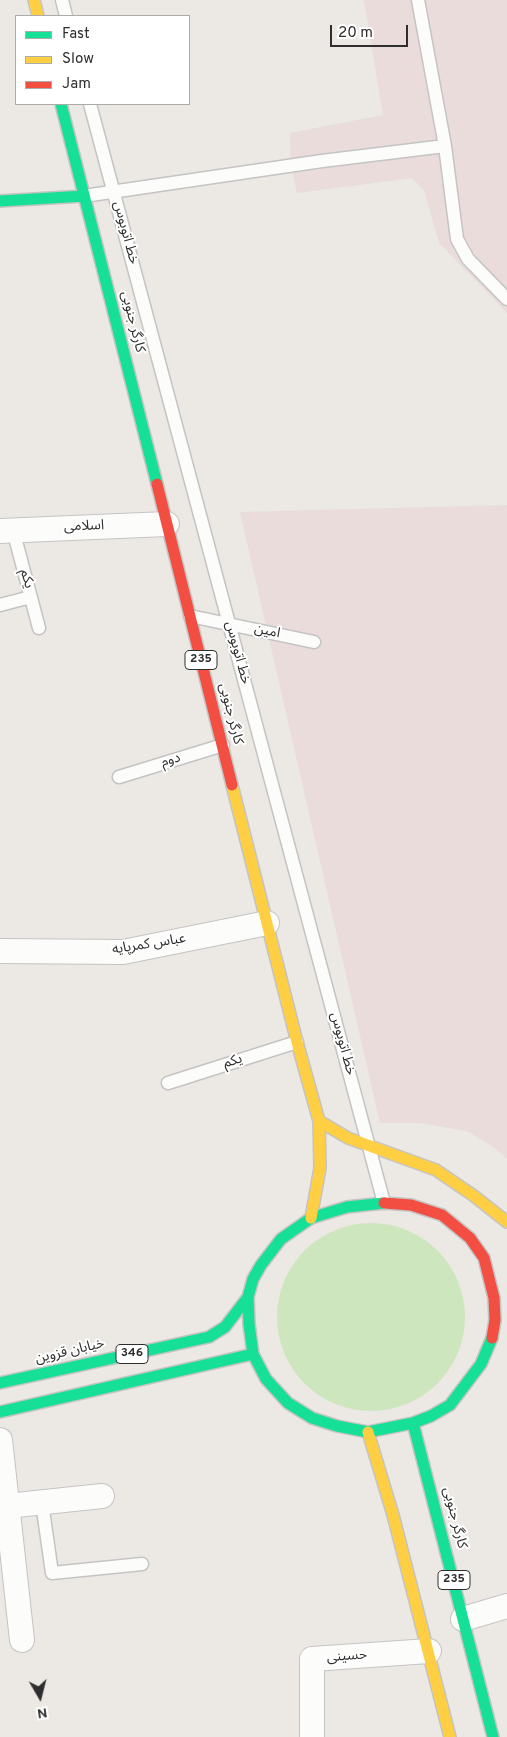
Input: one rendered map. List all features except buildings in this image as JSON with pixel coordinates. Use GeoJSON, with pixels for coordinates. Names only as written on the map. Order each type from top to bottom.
{"type":"FeatureCollection","features":[{"type":"Feature","properties":{"kind":"main road"},"geometry":{"type":"LineString","coordinates":[[34,0],[38,15]]}},
{"type":"Feature","properties":{"kind":"main road","name":"کارگر جنوبی"},"geometry":{"type":"LineString","coordinates":[[61,105],[297,1042],[320,1121],[320,1168],[311,1218]]}},
{"type":"Feature","properties":{"kind":"main road"},"geometry":{"type":"LineString","coordinates":[[0,201],[84,196]]}},
{"type":"Feature","properties":{"kind":"main road"},"geometry":{"type":"LineString","coordinates":[[320,1121],[348,1138],[436,1170],[507,1222]]}},
{"type":"Feature","properties":{"kind":"main road"},"geometry":{"type":"LineString","coordinates":[[384,1203],[411,1205],[442,1215],[458,1227],[478,1249],[486,1265],[494,1298],[494,1320],[491,1342],[481,1364],[450,1404],[431,1416],[414,1423],[368,1432],[337,1426],[312,1418],[288,1403],[266,1379],[253,1354],[248,1297],[253,1279],[281,1239],[311,1218],[347,1207],[384,1203]]}},
{"type":"Feature","properties":{"kind":"main road","name":"خیابان قزوین"},"geometry":{"type":"LineString","coordinates":[[0,1383],[209,1337],[225,1327],[248,1297]]}},
{"type":"Feature","properties":{"kind":"main road"},"geometry":{"type":"LineString","coordinates":[[491,1342],[507,1324]]}},
{"type":"Feature","properties":{"kind":"main road","name":"346"},"geometry":{"type":"LineString","coordinates":[[0,1412],[253,1354]]}},
{"type":"Feature","properties":{"kind":"main road","name":"کارگر جنوبی"},"geometry":{"type":"LineString","coordinates":[[414,1423],[493,1737]]}},
{"type":"Feature","properties":{"kind":"main road"},"geometry":{"type":"LineString","coordinates":[[368,1432],[393,1515],[450,1737]]}},
{"type":"Feature","properties":{"kind":"street","name":"اسلامی"},"geometry":{"type":"LineString","coordinates":[[6,530],[167,524]]}},
{"type":"Feature","properties":{"kind":"street","name":"عباس کمرپایه"},"geometry":{"type":"LineString","coordinates":[[0,951],[123,952],[267,923]]}},
{"type":"Feature","properties":{"kind":"street"},"geometry":{"type":"LineString","coordinates":[[0,1440],[22,1640]]}},
{"type":"Feature","properties":{"kind":"street"},"geometry":{"type":"LineString","coordinates":[[7,1506],[102,1496]]}},
{"type":"Feature","properties":{"kind":"street"},"geometry":{"type":"LineString","coordinates":[[463,1619],[507,1606]]}},
{"type":"Feature","properties":{"kind":"street","name":"حسینی"},"geometry":{"type":"LineString","coordinates":[[312,1737],[312,1659],[429,1651]]}},
{"type":"Feature","properties":{"kind":"lane"},"geometry":{"type":"LineString","coordinates":[[62,0],[66,15]]}},
{"type":"Feature","properties":{"kind":"lane"},"geometry":{"type":"LineString","coordinates":[[418,0],[445,146],[457,239],[468,258],[507,298]]}},
{"type":"Feature","properties":{"kind":"lane","name":"خط اتوبوس"},"geometry":{"type":"LineString","coordinates":[[90,105],[384,1203]]}},
{"type":"Feature","properties":{"kind":"lane"},"geometry":{"type":"LineString","coordinates":[[84,196],[322,161],[445,146]]}},
{"type":"Feature","properties":{"kind":"lane","name":"یکم"},"geometry":{"type":"LineString","coordinates":[[6,530],[30,596],[39,628]]}},
{"type":"Feature","properties":{"kind":"lane"},"geometry":{"type":"LineString","coordinates":[[0,605],[30,596]]}},
{"type":"Feature","properties":{"kind":"lane","name":"امین"},"geometry":{"type":"LineString","coordinates":[[190,616],[314,642]]}},
{"type":"Feature","properties":{"kind":"lane","name":"دوم"},"geometry":{"type":"LineString","coordinates":[[119,776],[223,745]]}},
{"type":"Feature","properties":{"kind":"lane","name":"یکم"},"geometry":{"type":"LineString","coordinates":[[168,1083],[297,1042]]}},
{"type":"Feature","properties":{"kind":"lane"},"geometry":{"type":"LineString","coordinates":[[42,1503],[52,1573],[142,1564]]}},
{"type":"Feature","properties":{"kind":"shaded area"},"geometry":{"type":"Polygon","coordinates":[[[364,0],[507,0],[507,313],[439,243],[424,190],[412,178],[297,193],[291,165],[290,133],[383,115],[364,0]]]}},
{"type":"Feature","properties":{"kind":"shaded area"},"geometry":{"type":"Polygon","coordinates":[[[507,505],[507,1159],[495,1148],[467,1131],[420,1123],[380,1123],[240,512],[507,505]]]}},
{"type":"Feature","properties":{"kind":"green space"},"geometry":{"type":"Polygon","coordinates":[[[371,1223],[407,1230],[431,1244],[444,1257],[458,1281],[465,1317],[458,1353],[444,1377],[431,1390],[407,1404],[371,1411],[335,1404],[311,1390],[298,1377],[284,1353],[277,1317],[284,1281],[298,1257],[311,1244],[335,1230],[371,1223]]]}},
{"type":"Feature","properties":{"kind":"traffic: fast"},"geometry":{"type":"LineString","coordinates":[[61,105],[157,484]]}},
{"type":"Feature","properties":{"kind":"traffic: fast"},"geometry":{"type":"LineString","coordinates":[[0,201],[84,196]]}},
{"type":"Feature","properties":{"kind":"traffic: fast"},"geometry":{"type":"LineString","coordinates":[[384,1203],[347,1207],[311,1218],[281,1239],[261,1265],[253,1279],[248,1297],[249,1324],[253,1354],[266,1379],[288,1403],[312,1418],[337,1426],[368,1432],[413,1423],[431,1416],[450,1405],[481,1364],[492,1338]]}},
{"type":"Feature","properties":{"kind":"traffic: fast"},"geometry":{"type":"LineString","coordinates":[[0,1383],[209,1337],[225,1327],[248,1297]]}},
{"type":"Feature","properties":{"kind":"traffic: fast"},"geometry":{"type":"LineString","coordinates":[[0,1412],[253,1354]]}},
{"type":"Feature","properties":{"kind":"traffic: fast"},"geometry":{"type":"LineString","coordinates":[[413,1423],[493,1737]]}},
{"type":"Feature","properties":{"kind":"traffic: slow"},"geometry":{"type":"LineString","coordinates":[[34,0],[38,15]]}},
{"type":"Feature","properties":{"kind":"traffic: slow"},"geometry":{"type":"LineString","coordinates":[[232,785],[319,1121],[320,1168],[311,1218]]}},
{"type":"Feature","properties":{"kind":"traffic: slow"},"geometry":{"type":"LineString","coordinates":[[319,1121],[348,1138],[436,1170],[507,1222]]}},
{"type":"Feature","properties":{"kind":"traffic: slow"},"geometry":{"type":"LineString","coordinates":[[368,1432],[393,1515],[450,1737]]}},
{"type":"Feature","properties":{"kind":"traffic: jam"},"geometry":{"type":"LineString","coordinates":[[157,484],[232,785]]}},
{"type":"Feature","properties":{"kind":"traffic: jam"},"geometry":{"type":"LineString","coordinates":[[384,1203],[411,1205],[442,1215],[470,1238],[484,1258],[494,1298],[495,1320],[492,1338]]}}]}
